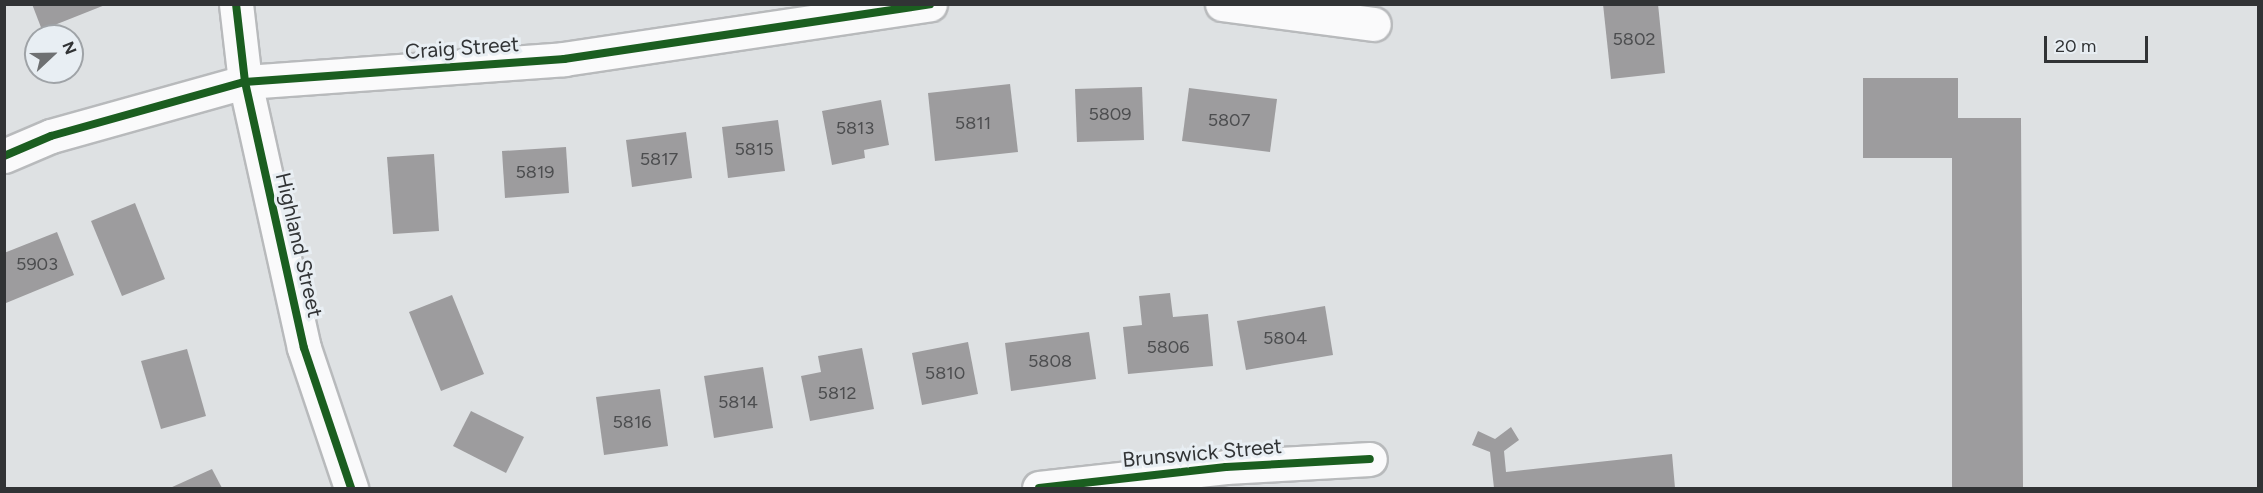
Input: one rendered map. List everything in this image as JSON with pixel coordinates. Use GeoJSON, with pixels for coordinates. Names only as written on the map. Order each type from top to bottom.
{"type":"FeatureCollection","features":[{"type":"Feature","properties":{"kind":"street","name":"Highland Street"},"geometry":{"type":"LineString","coordinates":[[236,4],[245,82],[304,348],[351,489]]}},
{"type":"Feature","properties":{"kind":"street","name":"Craig Street"},"geometry":{"type":"LineString","coordinates":[[4,156],[51,136],[245,82],[564,59],[751,16],[930,4]]}},
{"type":"Feature","properties":{"kind":"street"},"geometry":{"type":"LineString","coordinates":[[1222,4],[1374,24]]}},
{"type":"Feature","properties":{"kind":"street","name":"Brunswick Street"},"geometry":{"type":"LineString","coordinates":[[1039,489],[1226,467],[1370,459]]}},
{"type":"Feature","properties":{"kind":"building"},"geometry":{"type":"Polygon","coordinates":[[[32,4],[105,4],[57,24],[40,24],[32,4]]]}},
{"type":"Feature","properties":{"kind":"building"},"geometry":{"type":"Polygon","coordinates":[[[1603,4],[1658,4],[1665,73],[1611,79],[1603,4]]]}},
{"type":"Feature","properties":{"kind":"building"},"geometry":{"type":"Polygon","coordinates":[[[1863,78],[1958,78],[1958,118],[2021,118],[2023,488],[1952,488],[1952,158],[1863,158],[1863,78]]]}},
{"type":"Feature","properties":{"kind":"building"},"geometry":{"type":"Polygon","coordinates":[[[1010,84],[1018,152],[935,161],[928,93],[1010,84]]]}},
{"type":"Feature","properties":{"kind":"building"},"geometry":{"type":"Polygon","coordinates":[[[1142,87],[1144,140],[1077,142],[1075,89],[1142,87]]]}},
{"type":"Feature","properties":{"kind":"building"},"geometry":{"type":"Polygon","coordinates":[[[1189,88],[1277,99],[1270,152],[1182,141],[1189,88]]]}},
{"type":"Feature","properties":{"kind":"building"},"geometry":{"type":"Polygon","coordinates":[[[881,100],[889,145],[864,150],[865,158],[832,165],[822,111],[881,100]]]}},
{"type":"Feature","properties":{"kind":"building"},"geometry":{"type":"Polygon","coordinates":[[[778,120],[785,171],[728,178],[722,127],[778,120]]]}},
{"type":"Feature","properties":{"kind":"building"},"geometry":{"type":"Polygon","coordinates":[[[686,132],[692,178],[632,187],[626,140],[686,132]]]}},
{"type":"Feature","properties":{"kind":"building"},"geometry":{"type":"Polygon","coordinates":[[[566,147],[569,193],[505,198],[502,151],[566,147]]]}},
{"type":"Feature","properties":{"kind":"building"},"geometry":{"type":"Polygon","coordinates":[[[434,154],[439,231],[393,234],[387,157],[434,154]]]}},
{"type":"Feature","properties":{"kind":"building"},"geometry":{"type":"Polygon","coordinates":[[[135,203],[165,279],[122,296],[91,221],[135,203]]]}},
{"type":"Feature","properties":{"kind":"building"},"geometry":{"type":"Polygon","coordinates":[[[57,232],[74,275],[6,303],[4,253],[57,232]]]}},
{"type":"Feature","properties":{"kind":"building"},"geometry":{"type":"Polygon","coordinates":[[[1170,293],[1173,317],[1208,314],[1213,366],[1128,374],[1123,327],[1142,325],[1139,296],[1170,293]]]}},
{"type":"Feature","properties":{"kind":"building"},"geometry":{"type":"Polygon","coordinates":[[[452,295],[484,374],[441,391],[409,312],[452,295]]]}},
{"type":"Feature","properties":{"kind":"building"},"geometry":{"type":"Polygon","coordinates":[[[1325,306],[1333,355],[1246,370],[1237,321],[1325,306]]]}},
{"type":"Feature","properties":{"kind":"building"},"geometry":{"type":"Polygon","coordinates":[[[1089,332],[1096,379],[1011,391],[1005,343],[1089,332]]]}},
{"type":"Feature","properties":{"kind":"building"},"geometry":{"type":"Polygon","coordinates":[[[968,342],[978,394],[922,405],[912,353],[968,342]]]}},
{"type":"Feature","properties":{"kind":"building"},"geometry":{"type":"Polygon","coordinates":[[[862,348],[874,409],[810,421],[801,376],[821,372],[818,356],[862,348]]]}},
{"type":"Feature","properties":{"kind":"building"},"geometry":{"type":"Polygon","coordinates":[[[187,349],[206,416],[161,429],[141,361],[187,349]]]}},
{"type":"Feature","properties":{"kind":"building"},"geometry":{"type":"Polygon","coordinates":[[[763,367],[773,428],[714,438],[704,376],[763,367]]]}},
{"type":"Feature","properties":{"kind":"building"},"geometry":{"type":"Polygon","coordinates":[[[660,389],[668,446],[604,455],[596,397],[660,389]]]}},
{"type":"Feature","properties":{"kind":"building"},"geometry":{"type":"Polygon","coordinates":[[[471,411],[524,437],[506,473],[453,446],[471,411]]]}},
{"type":"Feature","properties":{"kind":"building"},"geometry":{"type":"Polygon","coordinates":[[[1511,427],[1519,440],[1504,451],[1506,472],[1672,454],[1675,488],[1494,488],[1490,452],[1472,445],[1478,431],[1495,439],[1511,427]]]}},
{"type":"Feature","properties":{"kind":"building"},"geometry":{"type":"Polygon","coordinates":[[[212,469],[222,488],[170,488],[212,469]]]}},
{"type":"Feature","properties":{"kind":"cycle path"},"geometry":{"type":"LineString","coordinates":[[236,4],[245,82],[304,348],[351,488]]}},
{"type":"Feature","properties":{"kind":"cycle path"},"geometry":{"type":"LineString","coordinates":[[4,156],[51,136],[245,82],[564,59],[930,4]]}},
{"type":"Feature","properties":{"kind":"cycle path"},"geometry":{"type":"LineString","coordinates":[[1039,488],[1226,467],[1370,459]]}}]}
